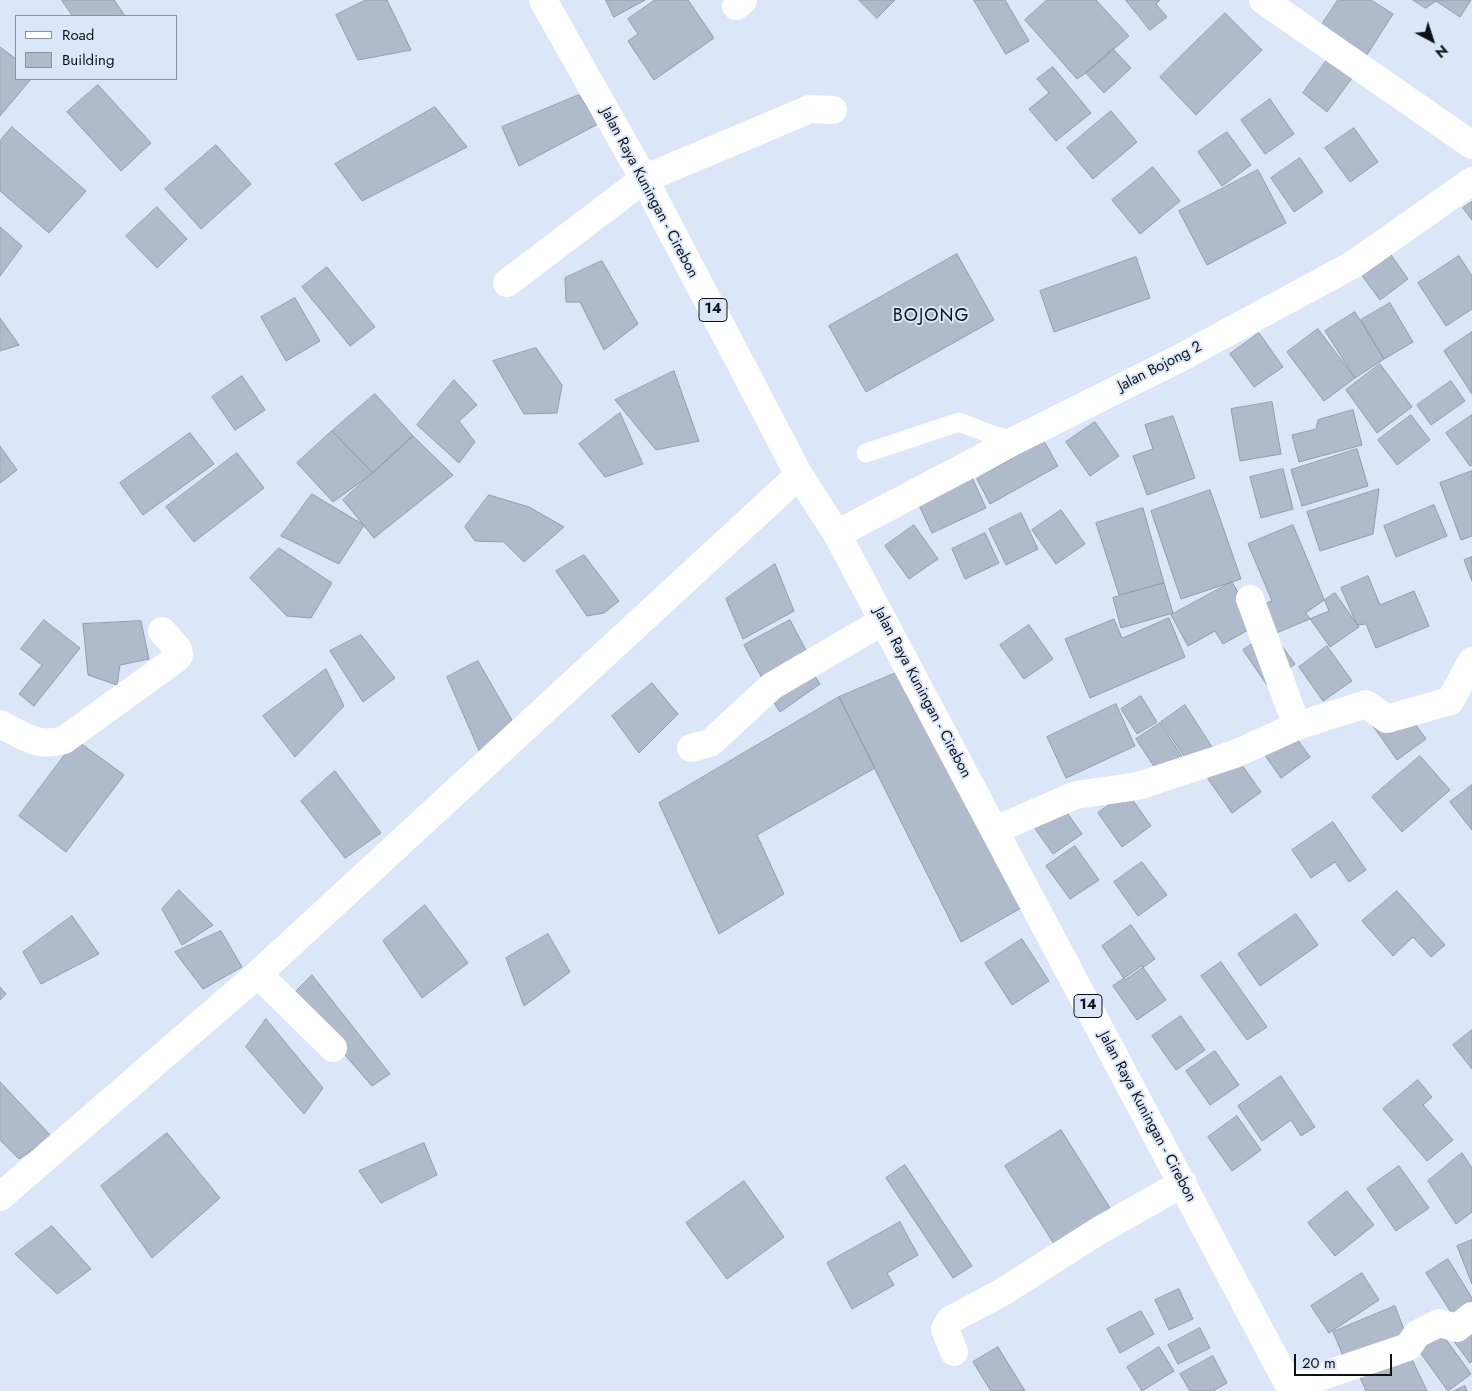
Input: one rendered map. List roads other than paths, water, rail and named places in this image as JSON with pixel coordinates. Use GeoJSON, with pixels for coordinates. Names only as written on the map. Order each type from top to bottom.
{"type":"FeatureCollection","features":[{"type":"Feature","properties":{"kind":"main road","name":"Jalan Raya Kuningan - Cirebon"},"geometry":{"type":"LineString","coordinates":[[543,0],[644,179],[800,475],[837,534],[1291,1389]]}},
{"type":"Feature","properties":{"kind":"main road"},"geometry":{"type":"LineString","coordinates":[[1263,0],[1472,145]]}},
{"type":"Feature","properties":{"kind":"main road"},"geometry":{"type":"LineString","coordinates":[[507,283],[644,179],[810,109],[833,110]]}},
{"type":"Feature","properties":{"kind":"main road","name":"Jalan Bojong 2"},"geometry":{"type":"LineString","coordinates":[[837,534],[1014,441],[1182,357],[1354,264],[1472,181]]}},
{"type":"Feature","properties":{"kind":"main road"},"geometry":{"type":"LineString","coordinates":[[0,1196],[258,974],[800,475]]}},
{"type":"Feature","properties":{"kind":"main road"},"geometry":{"type":"LineString","coordinates":[[1250,599],[1297,726]]}},
{"type":"Feature","properties":{"kind":"main road"},"geometry":{"type":"LineString","coordinates":[[691,748],[710,743],[772,686],[883,621]]}},
{"type":"Feature","properties":{"kind":"main road"},"geometry":{"type":"LineString","coordinates":[[0,724],[36,742],[51,744],[64,740],[179,656],[178,649],[162,631]]}},
{"type":"Feature","properties":{"kind":"main road"},"geometry":{"type":"LineString","coordinates":[[995,830],[1076,795],[1138,786],[1235,754],[1297,726],[1366,704],[1387,719],[1450,701],[1471,663]]}},
{"type":"Feature","properties":{"kind":"main road"},"geometry":{"type":"LineString","coordinates":[[258,974],[333,1048]]}},
{"type":"Feature","properties":{"kind":"main road"},"geometry":{"type":"LineString","coordinates":[[954,1352],[945,1333],[950,1320],[1001,1292],[1100,1230],[1182,1183]]}},
{"type":"Feature","properties":{"kind":"main road"},"geometry":{"type":"LineString","coordinates":[[1291,1389],[1408,1347],[1417,1334],[1439,1323],[1457,1328],[1472,1316]]}},
{"type":"Feature","properties":{"kind":"lane"},"geometry":{"type":"LineString","coordinates":[[866,453],[959,422],[1014,441]]}},
{"type":"Feature","properties":{"kind":"district","name":"BOJONG"},"geometry":{"type":"Point","coordinates":[931,317]}}]}
